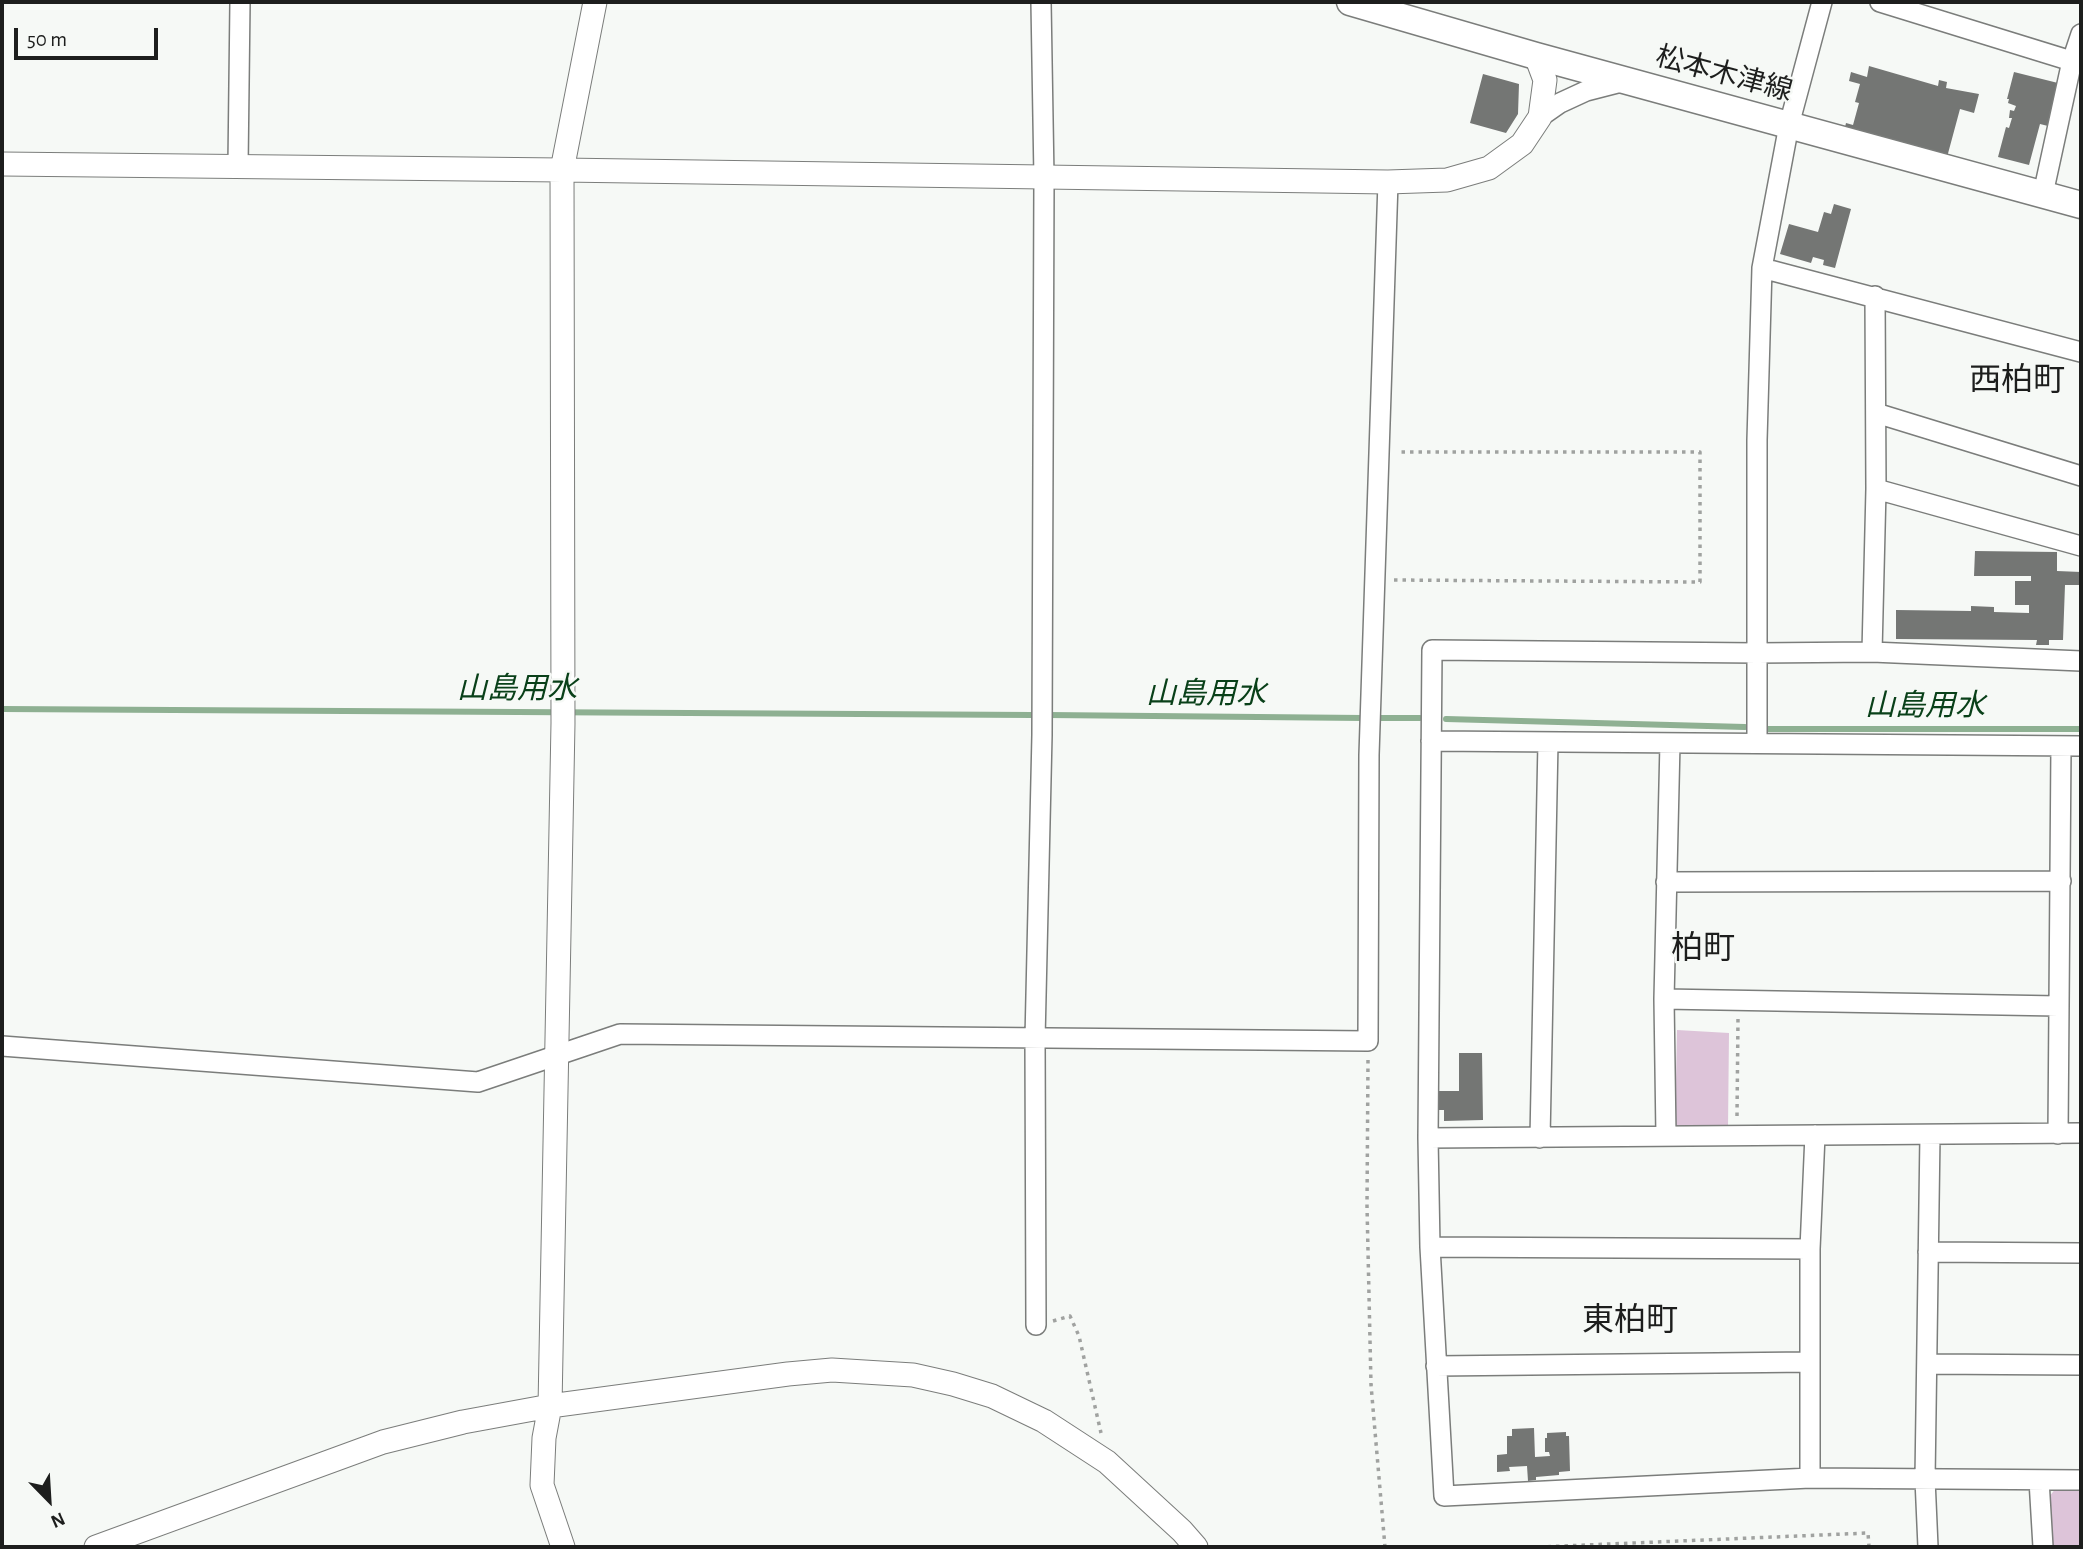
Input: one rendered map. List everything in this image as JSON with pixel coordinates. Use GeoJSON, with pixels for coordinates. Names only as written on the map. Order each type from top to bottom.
{"type":"FeatureCollection","features":[{"type":"Feature","properties":{"kind":"main road","name":"松本木津線"},"geometry":{"type":"LineString","coordinates":[[1350,2],[1536,56],[2081,205]]}},
{"type":"Feature","properties":{"kind":"street"},"geometry":{"type":"LineString","coordinates":[[239,2],[239,166]]}},
{"type":"Feature","properties":{"kind":"street"},"geometry":{"type":"LineString","coordinates":[[563,1547],[542,1485],[544,1438],[550,1406],[563,714],[562,170],[595,2]]}},
{"type":"Feature","properties":{"kind":"street"},"geometry":{"type":"LineString","coordinates":[[1036,1325],[1035,1039],[1042,735],[1044,178],[1041,2]]}},
{"type":"Feature","properties":{"kind":"street"},"geometry":{"type":"LineString","coordinates":[[1757,744],[1757,440],[1762,268],[1790,125],[1822,2]]}},
{"type":"Feature","properties":{"kind":"street"},"geometry":{"type":"LineString","coordinates":[[1880,2],[1924,8],[2076,63]]}},
{"type":"Feature","properties":{"kind":"street"},"geometry":{"type":"LineString","coordinates":[[2043,194],[2081,34]]}},
{"type":"Feature","properties":{"kind":"street"},"geometry":{"type":"LineString","coordinates":[[1536,56],[1545,80],[1540,117]]}},
{"type":"Feature","properties":{"kind":"street"},"geometry":{"type":"LineString","coordinates":[[2,164],[1388,182],[1447,180],[1489,168],[1522,144],[1540,117],[1560,103],[1586,91],[1628,81]]}},
{"type":"Feature","properties":{"kind":"street"},"geometry":{"type":"LineString","coordinates":[[2,1046],[478,1082],[620,1034],[1368,1041],[1369,755],[1388,182]]}},
{"type":"Feature","properties":{"kind":"street"},"geometry":{"type":"LineString","coordinates":[[1762,268],[2081,352]]}},
{"type":"Feature","properties":{"kind":"street"},"geometry":{"type":"LineString","coordinates":[[1872,652],[1876,489],[1875,296]]}},
{"type":"Feature","properties":{"kind":"street"},"geometry":{"type":"LineString","coordinates":[[1876,413],[2081,475]]}},
{"type":"Feature","properties":{"kind":"street"},"geometry":{"type":"LineString","coordinates":[[1876,489],[2081,547]]}},
{"type":"Feature","properties":{"kind":"street"},"geometry":{"type":"LineString","coordinates":[[2081,661],[1872,652],[1432,650],[1428,1138],[1430,1247],[1444,1496],[1810,1478],[2081,1480]]}},
{"type":"Feature","properties":{"kind":"street"},"geometry":{"type":"LineString","coordinates":[[1431,741],[2081,746]]}},
{"type":"Feature","properties":{"kind":"street"},"geometry":{"type":"LineString","coordinates":[[1541,1138],[1548,742]]}},
{"type":"Feature","properties":{"kind":"street"},"geometry":{"type":"LineString","coordinates":[[1665,1136],[1664,999],[1670,743]]}},
{"type":"Feature","properties":{"kind":"street"},"geometry":{"type":"LineString","coordinates":[[2058,1134],[2061,746]]}},
{"type":"Feature","properties":{"kind":"street"},"geometry":{"type":"LineString","coordinates":[[1666,882],[2061,881]]}},
{"type":"Feature","properties":{"kind":"street"},"geometry":{"type":"LineString","coordinates":[[1664,999],[2058,1006]]}},
{"type":"Feature","properties":{"kind":"street"},"geometry":{"type":"LineString","coordinates":[[1428,1138],[2081,1133]]}},
{"type":"Feature","properties":{"kind":"street"},"geometry":{"type":"LineString","coordinates":[[1810,1478],[1810,1248],[1815,1135]]}},
{"type":"Feature","properties":{"kind":"street"},"geometry":{"type":"LineString","coordinates":[[1928,1547],[1925,1479],[1930,1135]]}},
{"type":"Feature","properties":{"kind":"street"},"geometry":{"type":"LineString","coordinates":[[1430,1247],[1810,1248]]}},
{"type":"Feature","properties":{"kind":"street"},"geometry":{"type":"LineString","coordinates":[[1928,1252],[2081,1253]]}},
{"type":"Feature","properties":{"kind":"street"},"geometry":{"type":"LineString","coordinates":[[1436,1366],[1810,1362]]}},
{"type":"Feature","properties":{"kind":"street"},"geometry":{"type":"LineString","coordinates":[[1927,1364],[2081,1365]]}},
{"type":"Feature","properties":{"kind":"street"},"geometry":{"type":"LineString","coordinates":[[96,1547],[383,1442],[463,1422],[550,1406],[832,1370],[913,1375],[953,1384],[992,1396],[1044,1421],[1107,1462],[1186,1542]]}},
{"type":"Feature","properties":{"kind":"street"},"geometry":{"type":"LineString","coordinates":[[2039,1480],[2043,1547]]}},
{"type":"Feature","properties":{"kind":"path"},"geometry":{"type":"LineString","coordinates":[[1374,580],[1700,582],[1700,452],[1379,452]]}},
{"type":"Feature","properties":{"kind":"path"},"geometry":{"type":"LineString","coordinates":[[1736,1136],[1739,1001]]}},
{"type":"Feature","properties":{"kind":"path"},"geometry":{"type":"LineString","coordinates":[[1368,1041],[1367,1206],[1371,1385],[1385,1547]]}},
{"type":"Feature","properties":{"kind":"path"},"geometry":{"type":"LineString","coordinates":[[1036,1325],[1070,1316],[1079,1336],[1107,1462]]}},
{"type":"Feature","properties":{"kind":"path"},"geometry":{"type":"LineString","coordinates":[[1539,1547],[1868,1533],[1869,1547]]}},
{"type":"Feature","properties":{"kind":"shaded area"},"geometry":{"type":"Polygon","coordinates":[[[1677,1030],[1729,1033],[1728,1127],[1675,1127],[1677,1030]]]}},
{"type":"Feature","properties":{"kind":"shaded area"},"geometry":{"type":"Polygon","coordinates":[[[2056,1488],[2081,1488],[2081,1547],[2051,1547],[2049,1497],[2056,1488]]]}},
{"type":"Feature","properties":{"kind":"building"},"geometry":{"type":"Polygon","coordinates":[[[1869,66],[1938,86],[1939,80],[1947,82],[1946,88],[1979,94],[1974,113],[1960,109],[1943,172],[1839,152],[1846,123],[1853,125],[1859,103],[1855,102],[1860,84],[1849,81],[1851,72],[1867,77],[1869,66]]]}},
{"type":"Feature","properties":{"kind":"building"},"geometry":{"type":"Polygon","coordinates":[[[2014,72],[2058,83],[2052,127],[2040,124],[2029,165],[1998,157],[2006,127],[2009,128],[2012,118],[2009,118],[2010,110],[2014,111],[2016,106],[2008,103],[2007,99],[2014,72]]]}},
{"type":"Feature","properties":{"kind":"building"},"geometry":{"type":"Polygon","coordinates":[[[1483,74],[1519,84],[1518,114],[1506,133],[1470,123],[1483,74]]]}},
{"type":"Feature","properties":{"kind":"building"},"geometry":{"type":"Polygon","coordinates":[[[1834,204],[1851,209],[1835,268],[1823,265],[1824,260],[1813,257],[1811,263],[1780,254],[1789,224],[1818,232],[1824,212],[1831,214],[1834,204]]]}},
{"type":"Feature","properties":{"kind":"building"},"geometry":{"type":"Polygon","coordinates":[[[1975,551],[2057,552],[2057,571],[2081,572],[2081,585],[2065,585],[2063,640],[2049,640],[2049,645],[2036,645],[2037,640],[1896,639],[1896,610],[1971,611],[1971,606],[1994,607],[1994,612],[2029,613],[2029,605],[2015,605],[2015,581],[2031,581],[2031,576],[1974,576],[1975,551]]]}},
{"type":"Feature","properties":{"kind":"building"},"geometry":{"type":"Polygon","coordinates":[[[1459,1053],[1482,1053],[1483,1120],[1444,1121],[1444,1110],[1439,1110],[1439,1091],[1459,1091],[1459,1053]]]}},
{"type":"Feature","properties":{"kind":"building"},"geometry":{"type":"Polygon","coordinates":[[[1534,1428],[1535,1457],[1550,1456],[1549,1452],[1545,1452],[1547,1433],[1566,1432],[1566,1436],[1569,1436],[1570,1471],[1528,1481],[1527,1466],[1509,1467],[1510,1471],[1497,1472],[1497,1455],[1507,1454],[1507,1436],[1512,1436],[1512,1429],[1534,1428]]]}},
{"type":"Feature","properties":{"kind":"waterway","name":"山島用水"},"geometry":{"type":"LineString","coordinates":[[2,709],[1032,715]]}},
{"type":"Feature","properties":{"kind":"waterway","name":"山島用水"},"geometry":{"type":"LineString","coordinates":[[1048,715],[1363,718]]}},
{"type":"Feature","properties":{"kind":"waterway","name":"山島用水"},"geometry":{"type":"LineString","coordinates":[[1380,718],[1420,718]]}},
{"type":"Feature","properties":{"kind":"waterway","name":"山島用水"},"geometry":{"type":"LineString","coordinates":[[1446,719],[1745,727]]}},
{"type":"Feature","properties":{"kind":"waterway","name":"山島用水"},"geometry":{"type":"LineString","coordinates":[[1768,729],[2081,729]]}},
{"type":"Feature","properties":{"kind":"district","name":"西柏町"},"geometry":{"type":"Point","coordinates":[2017,380]}},
{"type":"Feature","properties":{"kind":"district","name":"柏町"},"geometry":{"type":"Point","coordinates":[1703,948]}},
{"type":"Feature","properties":{"kind":"district","name":"東柏町"},"geometry":{"type":"Point","coordinates":[1630,1320]}}]}
